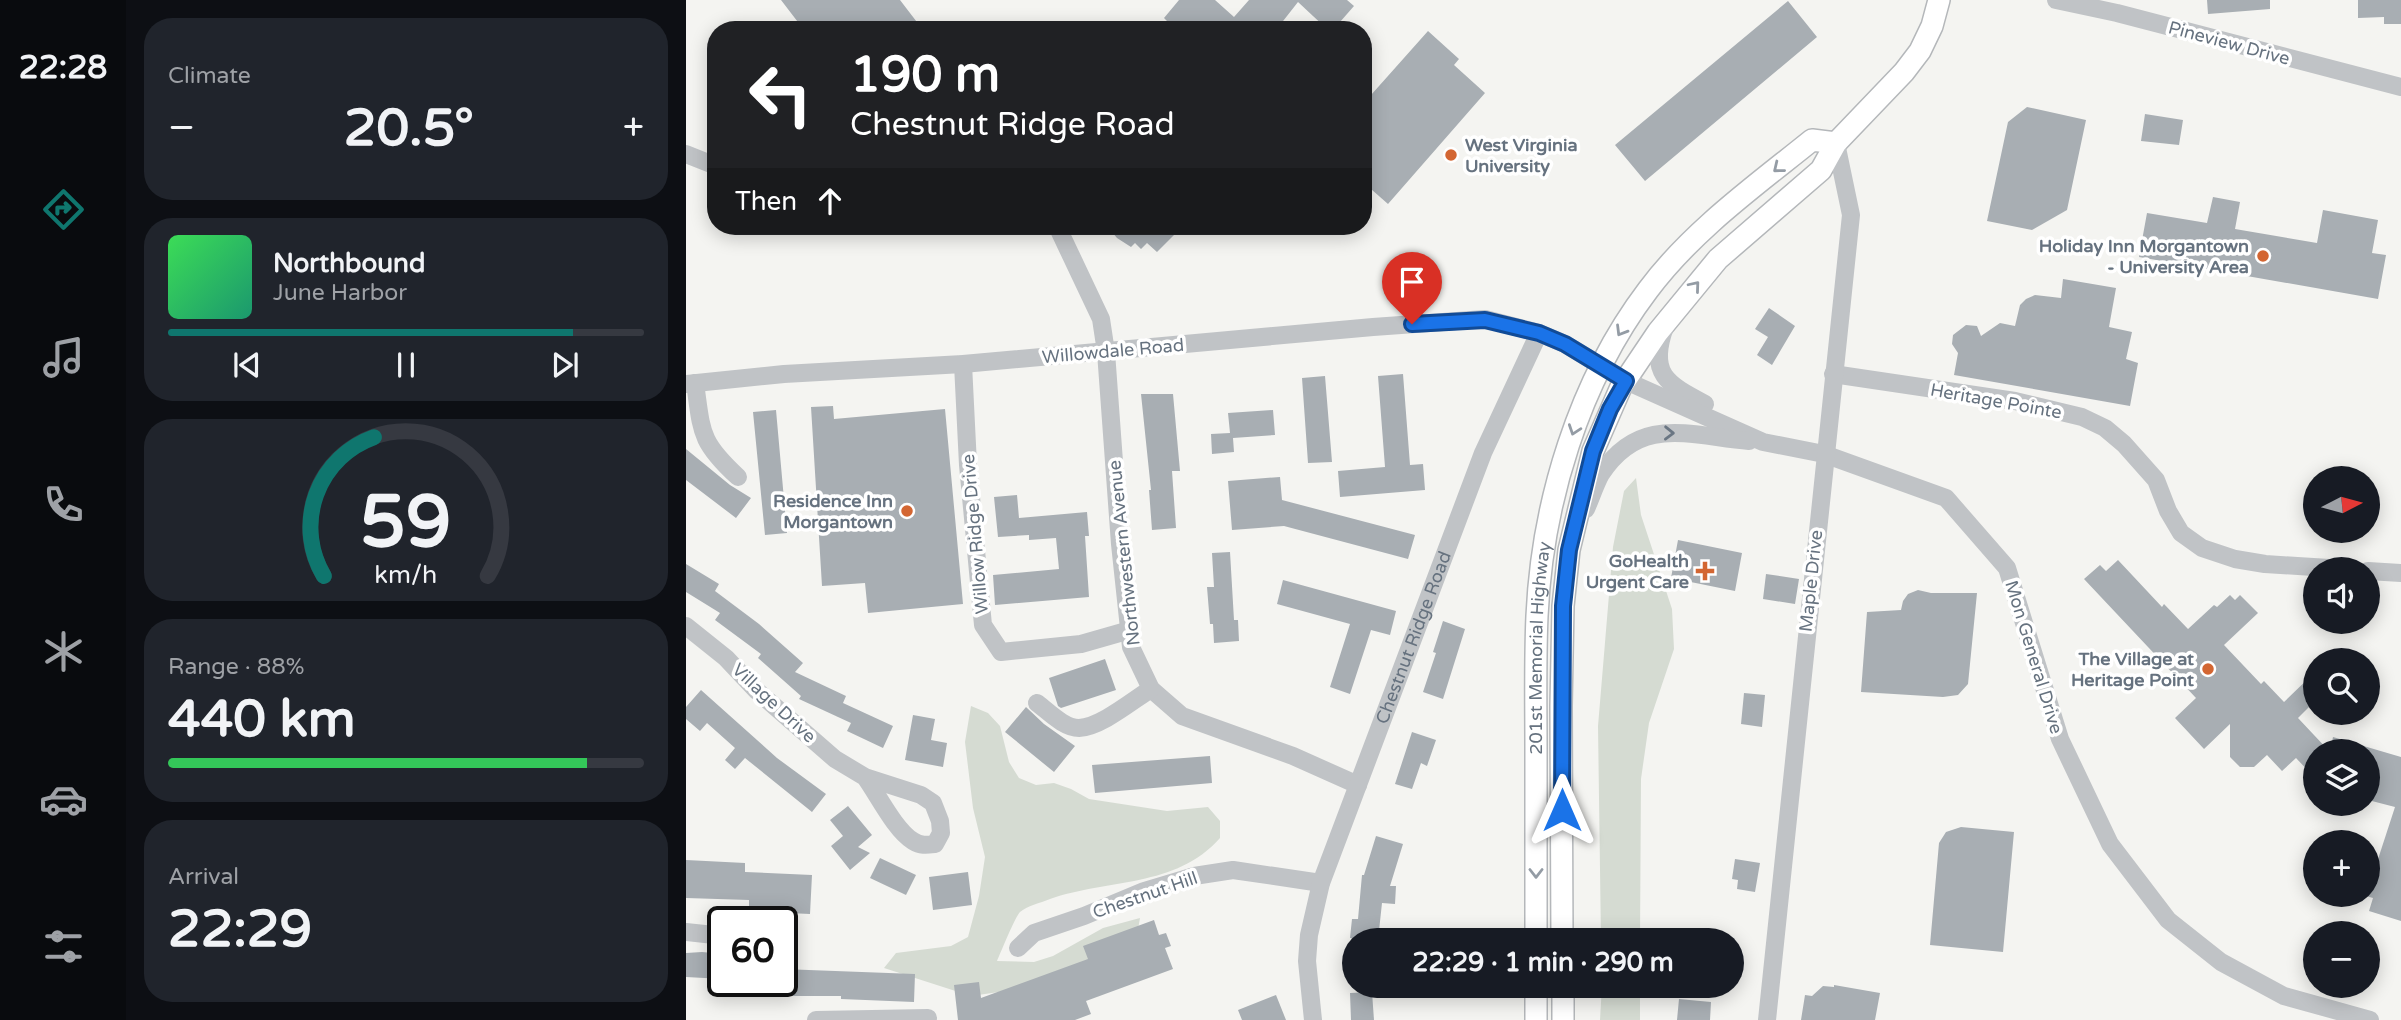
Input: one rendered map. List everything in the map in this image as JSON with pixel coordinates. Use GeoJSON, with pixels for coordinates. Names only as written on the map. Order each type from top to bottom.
{"type":"FeatureCollection","features":[{"type":"Feature","properties":{"kind":"main road"},"geometry":{"type":"LineString","coordinates":[[1626,381],[1668,318],[1718,259],[1821,170],[1836,143],[1903,72],[1920,51],[1932,26],[1939,0]]}},
{"type":"Feature","properties":{"kind":"main road"},"geometry":{"type":"LineString","coordinates":[[1601,367],[1622,328],[1648,289],[1691,240],[1812,140],[1836,143]]}},
{"type":"Feature","properties":{"kind":"main road","name":"201st Memorial Highway"},"geometry":{"type":"LineString","coordinates":[[1536,928],[1537,615],[1541,570],[1563,465],[1576,423],[1601,367]]}},
{"type":"Feature","properties":{"kind":"main road","name":"201st Memorial Highway"},"geometry":{"type":"LineString","coordinates":[[1562,928],[1561,681],[1563,606],[1569,550],[1593,451],[1610,409],[1626,381]]}},
{"type":"Feature","properties":{"kind":"main road"},"geometry":{"type":"LineString","coordinates":[[1536,998],[1536,1020]]}},
{"type":"Feature","properties":{"kind":"main road"},"geometry":{"type":"LineString","coordinates":[[1563,998],[1563,1020]]}},
{"type":"Feature","properties":{"kind":"street","name":"Pineview Drive"},"geometry":{"type":"LineString","coordinates":[[2056,0],[2117,13],[2401,88]]}},
{"type":"Feature","properties":{"kind":"street","name":"Maple Drive"},"geometry":{"type":"LineString","coordinates":[[1767,1020],[1851,215],[1836,143]]}},
{"type":"Feature","properties":{"kind":"street"},"geometry":{"type":"LineString","coordinates":[[686,154],[707,162]]}},
{"type":"Feature","properties":{"kind":"street","name":"Northwestern Avenue"},"geometry":{"type":"LineString","coordinates":[[1061,235],[1101,319],[1131,647],[1151,689],[1182,716],[1293,756],[1358,785]]}},
{"type":"Feature","properties":{"kind":"street"},"geometry":{"type":"LineString","coordinates":[[1668,318],[1659,354],[1664,379],[1678,390],[1733,419],[1763,442]]}},
{"type":"Feature","properties":{"kind":"street","name":"Willowdale Road"},"geometry":{"type":"LineString","coordinates":[[691,383],[784,374],[963,364],[1373,327],[1485,320],[1539,333]]}},
{"type":"Feature","properties":{"kind":"street"},"geometry":{"type":"LineString","coordinates":[[1539,333],[1565,344],[1626,381]]}},
{"type":"Feature","properties":{"kind":"street","name":"Chestnut Ridge Road"},"geometry":{"type":"LineString","coordinates":[[1313,1020],[1307,961],[1309,935],[1321,883],[1483,453],[1539,333]]}},
{"type":"Feature","properties":{"kind":"street","name":"Willow Ridge Drive"},"geometry":{"type":"LineString","coordinates":[[963,364],[968,465],[983,625],[1001,652],[1080,644],[1130,630]]}},
{"type":"Feature","properties":{"kind":"street","name":"Heritage Pointe"},"geometry":{"type":"LineString","coordinates":[[1833,374],[2015,401],[2082,417],[2105,428],[2124,443],[2156,480],[2168,511],[2181,533],[2202,548],[2235,559],[2303,566]]}},
{"type":"Feature","properties":{"kind":"street","name":"Mon General Drive"},"geometry":{"type":"LineString","coordinates":[[1626,381],[1763,442],[1824,454],[1946,498],[2007,568],[2060,739],[2110,844],[2168,920],[2221,962],[2284,996],[2370,1020]]}},
{"type":"Feature","properties":{"kind":"street"},"geometry":{"type":"LineString","coordinates":[[691,383],[706,443],[718,459],[738,477]]}},
{"type":"Feature","properties":{"kind":"street"},"geometry":{"type":"LineString","coordinates":[[1569,550],[1600,476],[1616,455],[1632,442],[1661,432],[1763,442]]}},
{"type":"Feature","properties":{"kind":"street"},"geometry":{"type":"LineString","coordinates":[[2380,572],[2401,573]]}},
{"type":"Feature","properties":{"kind":"street","name":"Village Drive"},"geometry":{"type":"LineString","coordinates":[[686,626],[726,658],[757,691],[835,759],[865,777],[921,795],[933,803],[940,821],[941,833],[936,844],[923,845],[912,841],[865,777]]}},
{"type":"Feature","properties":{"kind":"street"},"geometry":{"type":"LineString","coordinates":[[1037,703],[1063,723],[1078,728],[1098,723],[1151,689]]}},
{"type":"Feature","properties":{"kind":"street","name":"Chestnut Hill"},"geometry":{"type":"LineString","coordinates":[[1018,948],[1034,933],[1144,891],[1194,876],[1233,870],[1321,883]]}},
{"type":"Feature","properties":{"kind":"street"},"geometry":{"type":"LineString","coordinates":[[686,932],[707,934]]}},
{"type":"Feature","properties":{"kind":"street"},"geometry":{"type":"LineString","coordinates":[[816,1020],[928,1018]]}},
{"type":"Feature","properties":{"kind":"shaded area"},"geometry":{"type":"Polygon","coordinates":[[[1636,478],[1641,515],[1672,609],[1674,649],[1649,723],[1641,779],[1640,928],[1601,928],[1598,726],[1613,547],[1624,491],[1636,478]]]}},
{"type":"Feature","properties":{"kind":"shaded area"},"geometry":{"type":"Polygon","coordinates":[[[971,706],[988,713],[1000,726],[1009,762],[1019,778],[1036,785],[1054,783],[1089,799],[1167,811],[1208,807],[1220,821],[1220,838],[1183,866],[1162,874],[1072,893],[1023,910],[1015,920],[997,961],[1034,962],[1053,956],[1103,928],[1140,918],[1137,935],[1122,946],[1013,990],[971,996],[884,968],[896,953],[951,946],[968,937],[979,896],[985,857],[973,808],[965,742],[971,706]]]}},
{"type":"Feature","properties":{"kind":"shaded area"},"geometry":{"type":"Polygon","coordinates":[[[1601,998],[1640,998],[1640,1020],[1600,1020],[1601,998]]]}},
{"type":"Feature","properties":{"kind":"building"},"geometry":{"type":"Polygon","coordinates":[[[781,0],[900,0],[916,21],[797,21],[781,0]]]}},
{"type":"Feature","properties":{"kind":"building"},"geometry":{"type":"Polygon","coordinates":[[[1179,0],[1215,0],[1234,17],[1249,0],[1347,0],[1354,6],[1341,21],[1318,21],[1298,2],[1283,21],[1167,21],[1164,18],[1179,0]]]}},
{"type":"Feature","properties":{"kind":"building"},"geometry":{"type":"Polygon","coordinates":[[[2207,0],[2270,0],[2270,9],[2208,14],[2207,0]]]}},
{"type":"Feature","properties":{"kind":"building"},"geometry":{"type":"Polygon","coordinates":[[[2358,0],[2401,0],[2401,24],[2384,24],[2384,17],[2358,18],[2358,0]]]}},
{"type":"Feature","properties":{"kind":"building"},"geometry":{"type":"Polygon","coordinates":[[[1788,1],[1817,37],[1645,181],[1615,145],[1788,1]]]}},
{"type":"Feature","properties":{"kind":"building"},"geometry":{"type":"Polygon","coordinates":[[[1428,31],[1459,59],[1454,65],[1485,93],[1388,204],[1372,190],[1372,94],[1428,31]]]}},
{"type":"Feature","properties":{"kind":"building"},"geometry":{"type":"Polygon","coordinates":[[[2027,107],[2086,120],[2067,210],[2032,230],[1987,221],[2008,122],[2027,107]]]}},
{"type":"Feature","properties":{"kind":"building"},"geometry":{"type":"Polygon","coordinates":[[[2145,114],[2183,120],[2179,145],[2141,141],[2145,114]]]}},
{"type":"Feature","properties":{"kind":"building","name":"Holiday Inn Morgantown - University Area"},"geometry":{"type":"Polygon","coordinates":[[[2213,197],[2240,202],[2235,229],[2317,243],[2323,210],[2378,220],[2372,253],[2386,255],[2378,299],[2139,257],[2147,213],[2207,223],[2213,197]]]}},
{"type":"Feature","properties":{"kind":"building"},"geometry":{"type":"Polygon","coordinates":[[[1114,235],[1174,235],[1157,252],[1147,243],[1141,249],[1135,243],[1131,247],[1114,235]]]}},
{"type":"Feature","properties":{"kind":"building"},"geometry":{"type":"Polygon","coordinates":[[[2063,279],[2116,288],[2109,327],[2132,332],[2126,359],[2138,363],[2130,406],[1954,375],[1958,353],[1952,344],[1953,335],[1966,325],[1977,326],[1981,336],[2000,323],[2015,326],[2020,305],[2026,299],[2035,295],[2061,298],[2063,279]]]}},
{"type":"Feature","properties":{"kind":"building"},"geometry":{"type":"Polygon","coordinates":[[[1769,308],[1795,326],[1772,365],[1757,355],[1768,337],[1755,329],[1769,308]]]}},
{"type":"Feature","properties":{"kind":"building"},"geometry":{"type":"Polygon","coordinates":[[[1403,374],[1410,465],[1423,464],[1425,490],[1340,497],[1338,471],[1385,467],[1378,376],[1403,374]]]}},
{"type":"Feature","properties":{"kind":"building"},"geometry":{"type":"Polygon","coordinates":[[[1325,376],[1332,462],[1308,463],[1302,378],[1325,376]]]}},
{"type":"Feature","properties":{"kind":"building"},"geometry":{"type":"Polygon","coordinates":[[[1141,394],[1173,394],[1180,471],[1172,471],[1176,528],[1152,530],[1151,490],[1141,394]]]}},
{"type":"Feature","properties":{"kind":"building","name":"Residence Inn Morgantown"},"geometry":{"type":"Polygon","coordinates":[[[833,406],[834,419],[945,409],[963,604],[868,613],[865,583],[822,586],[811,407],[833,406]]]}},
{"type":"Feature","properties":{"kind":"building"},"geometry":{"type":"Polygon","coordinates":[[[776,410],[787,533],[765,535],[753,412],[776,410]]]}},
{"type":"Feature","properties":{"kind":"building"},"geometry":{"type":"Polygon","coordinates":[[[1273,410],[1275,435],[1233,438],[1234,452],[1212,454],[1211,434],[1230,433],[1228,413],[1273,410]]]}},
{"type":"Feature","properties":{"kind":"building"},"geometry":{"type":"Polygon","coordinates":[[[686,449],[730,485],[751,498],[736,518],[686,480],[686,449]]]}},
{"type":"Feature","properties":{"kind":"building"},"geometry":{"type":"Polygon","coordinates":[[[1280,477],[1282,500],[1415,535],[1408,559],[1284,526],[1232,530],[1228,481],[1280,477]]]}},
{"type":"Feature","properties":{"kind":"building"},"geometry":{"type":"Polygon","coordinates":[[[1017,495],[1019,518],[1087,512],[1089,536],[1085,536],[1089,597],[995,605],[993,575],[1059,569],[1056,538],[1029,540],[1029,535],[998,537],[994,497],[1017,495]]]}},
{"type":"Feature","properties":{"kind":"building","name":"GoHealth Urgent Care"},"geometry":{"type":"Polygon","coordinates":[[[1678,540],[1742,553],[1735,591],[1671,578],[1678,540]]]}},
{"type":"Feature","properties":{"kind":"building"},"geometry":{"type":"Polygon","coordinates":[[[1230,552],[1234,620],[1238,620],[1239,641],[1214,643],[1207,587],[1214,587],[1212,553],[1230,552]]]}},
{"type":"Feature","properties":{"kind":"building","name":"The Village at Heritage Point"},"geometry":{"type":"Polygon","coordinates":[[[2118,560],[2162,607],[2164,604],[2188,629],[2214,605],[2217,607],[2230,595],[2235,600],[2240,595],[2258,613],[2224,645],[2261,684],[2264,681],[2284,702],[2303,684],[2303,713],[2298,718],[2318,739],[2303,739],[2303,765],[2296,758],[2282,771],[2267,755],[2254,767],[2240,767],[2230,757],[2230,724],[2204,749],[2175,718],[2196,698],[2084,579],[2100,565],[2106,571],[2118,560]]]}},
{"type":"Feature","properties":{"kind":"building"},"geometry":{"type":"Polygon","coordinates":[[[686,564],[719,584],[715,591],[759,624],[803,663],[795,672],[846,696],[843,703],[893,726],[883,748],[847,731],[851,723],[799,699],[801,696],[758,658],[761,654],[715,620],[720,613],[686,592],[686,564]]]}},
{"type":"Feature","properties":{"kind":"building"},"geometry":{"type":"Polygon","coordinates":[[[1766,574],[1799,579],[1795,604],[1763,599],[1766,574]]]}},
{"type":"Feature","properties":{"kind":"building"},"geometry":{"type":"Polygon","coordinates":[[[1283,580],[1396,611],[1390,635],[1371,630],[1350,694],[1330,687],[1350,624],[1277,604],[1283,580]]]}},
{"type":"Feature","properties":{"kind":"building"},"geometry":{"type":"Polygon","coordinates":[[[1918,590],[1931,593],[1977,593],[1968,684],[1958,695],[1943,697],[1861,692],[1867,612],[1901,610],[1908,594],[1918,590]]]}},
{"type":"Feature","properties":{"kind":"building"},"geometry":{"type":"Polygon","coordinates":[[[1443,621],[1465,629],[1443,699],[1423,692],[1443,621]]]}},
{"type":"Feature","properties":{"kind":"building"},"geometry":{"type":"Polygon","coordinates":[[[1105,659],[1116,690],[1061,708],[1058,706],[1049,678],[1105,659]]]}},
{"type":"Feature","properties":{"kind":"building"},"geometry":{"type":"Polygon","coordinates":[[[701,690],[777,758],[826,794],[812,812],[745,758],[735,769],[725,760],[735,748],[707,723],[700,731],[686,719],[686,707],[701,690]]]}},
{"type":"Feature","properties":{"kind":"building"},"geometry":{"type":"Polygon","coordinates":[[[1744,693],[1765,695],[1762,727],[1741,724],[1744,693]]]}},
{"type":"Feature","properties":{"kind":"building"},"geometry":{"type":"Polygon","coordinates":[[[1026,707],[1075,746],[1054,772],[1005,732],[1026,707]]]}},
{"type":"Feature","properties":{"kind":"building"},"geometry":{"type":"Polygon","coordinates":[[[913,715],[935,719],[931,740],[947,743],[943,767],[905,760],[913,715]]]}},
{"type":"Feature","properties":{"kind":"building"},"geometry":{"type":"Polygon","coordinates":[[[1412,732],[1436,740],[1427,766],[1421,763],[1412,789],[1395,784],[1412,732]]]}},
{"type":"Feature","properties":{"kind":"building"},"geometry":{"type":"Polygon","coordinates":[[[2380,751],[2401,757],[2401,921],[2369,911],[2370,907],[2380,907],[2380,853],[2395,807],[2380,803],[2380,751]]]}},
{"type":"Feature","properties":{"kind":"building"},"geometry":{"type":"Polygon","coordinates":[[[1210,756],[1212,783],[1095,793],[1092,765],[1210,756]]]}},
{"type":"Feature","properties":{"kind":"building"},"geometry":{"type":"Polygon","coordinates":[[[848,806],[872,835],[858,847],[870,853],[850,870],[831,846],[843,836],[830,820],[848,806]]]}},
{"type":"Feature","properties":{"kind":"building"},"geometry":{"type":"Polygon","coordinates":[[[1961,827],[2014,832],[2003,952],[1930,945],[1939,843],[1946,832],[1961,827]]]}},
{"type":"Feature","properties":{"kind":"building"},"geometry":{"type":"Polygon","coordinates":[[[1376,836],[1403,844],[1390,886],[1396,886],[1395,904],[1382,903],[1379,928],[1351,928],[1352,919],[1358,919],[1364,875],[1376,836]]]}},
{"type":"Feature","properties":{"kind":"building"},"geometry":{"type":"Polygon","coordinates":[[[880,858],[916,875],[906,895],[870,878],[880,858]]]}},
{"type":"Feature","properties":{"kind":"building"},"geometry":{"type":"Polygon","coordinates":[[[1735,859],[1760,863],[1755,892],[1737,889],[1738,880],[1732,879],[1735,859]]]}},
{"type":"Feature","properties":{"kind":"building"},"geometry":{"type":"Polygon","coordinates":[[[686,860],[745,863],[745,872],[812,875],[810,914],[798,913],[798,906],[749,906],[749,900],[686,898],[686,860]]]}},
{"type":"Feature","properties":{"kind":"building"},"geometry":{"type":"Polygon","coordinates":[[[968,872],[972,905],[933,910],[929,877],[968,872]]]}},
{"type":"Feature","properties":{"kind":"building"},"geometry":{"type":"Polygon","coordinates":[[[1154,920],[1159,935],[1166,933],[1171,946],[1165,948],[1173,969],[1086,1001],[1091,1014],[1075,1020],[958,1020],[954,985],[979,982],[981,998],[1088,959],[1083,946],[1154,920]]]}},
{"type":"Feature","properties":{"kind":"building"},"geometry":{"type":"Polygon","coordinates":[[[707,952],[707,978],[686,977],[686,953],[707,952]]]}},
{"type":"Feature","properties":{"kind":"building"},"geometry":{"type":"Polygon","coordinates":[[[798,970],[915,974],[914,1002],[841,999],[841,996],[798,996],[798,970]]]}},
{"type":"Feature","properties":{"kind":"building"},"geometry":{"type":"Polygon","coordinates":[[[1834,985],[1880,993],[1875,1020],[1801,1020],[1805,995],[1812,996],[1823,986],[1834,985]]]}},
{"type":"Feature","properties":{"kind":"building"},"geometry":{"type":"Polygon","coordinates":[[[1276,995],[1286,1020],[1242,1020],[1238,1010],[1276,995]]]}},
{"type":"Feature","properties":{"kind":"building"},"geometry":{"type":"Polygon","coordinates":[[[1350,998],[1372,998],[1374,1020],[1351,1020],[1350,998]]]}},
{"type":"Feature","properties":{"kind":"building"},"geometry":{"type":"Polygon","coordinates":[[[1679,999],[1711,1002],[1710,1020],[1677,1020],[1679,999]]]}},
{"type":"Feature","properties":{"kind":"place","name":"West Virginia University"},"geometry":{"type":"Point","coordinates":[1451,155]}},
{"type":"Feature","properties":{"kind":"place","name":"Holiday Inn Morgantown - University Area"},"geometry":{"type":"Point","coordinates":[2263,256]}},
{"type":"Feature","properties":{"kind":"place","name":"Residence Inn Morgantown"},"geometry":{"type":"Point","coordinates":[907,511]}},
{"type":"Feature","properties":{"kind":"place","name":"GoHealth Urgent Care"},"geometry":{"type":"Point","coordinates":[1705,571]}},
{"type":"Feature","properties":{"kind":"place","name":"The Village at Heritage Point"},"geometry":{"type":"Point","coordinates":[2208,669]}},
{"type":"Feature","properties":{"kind":"route"},"geometry":{"type":"LineString","coordinates":[[1412,324],[1485,320],[1539,333],[1565,344],[1626,381],[1610,409],[1593,451],[1569,550],[1563,606],[1562,810]]}}]}
